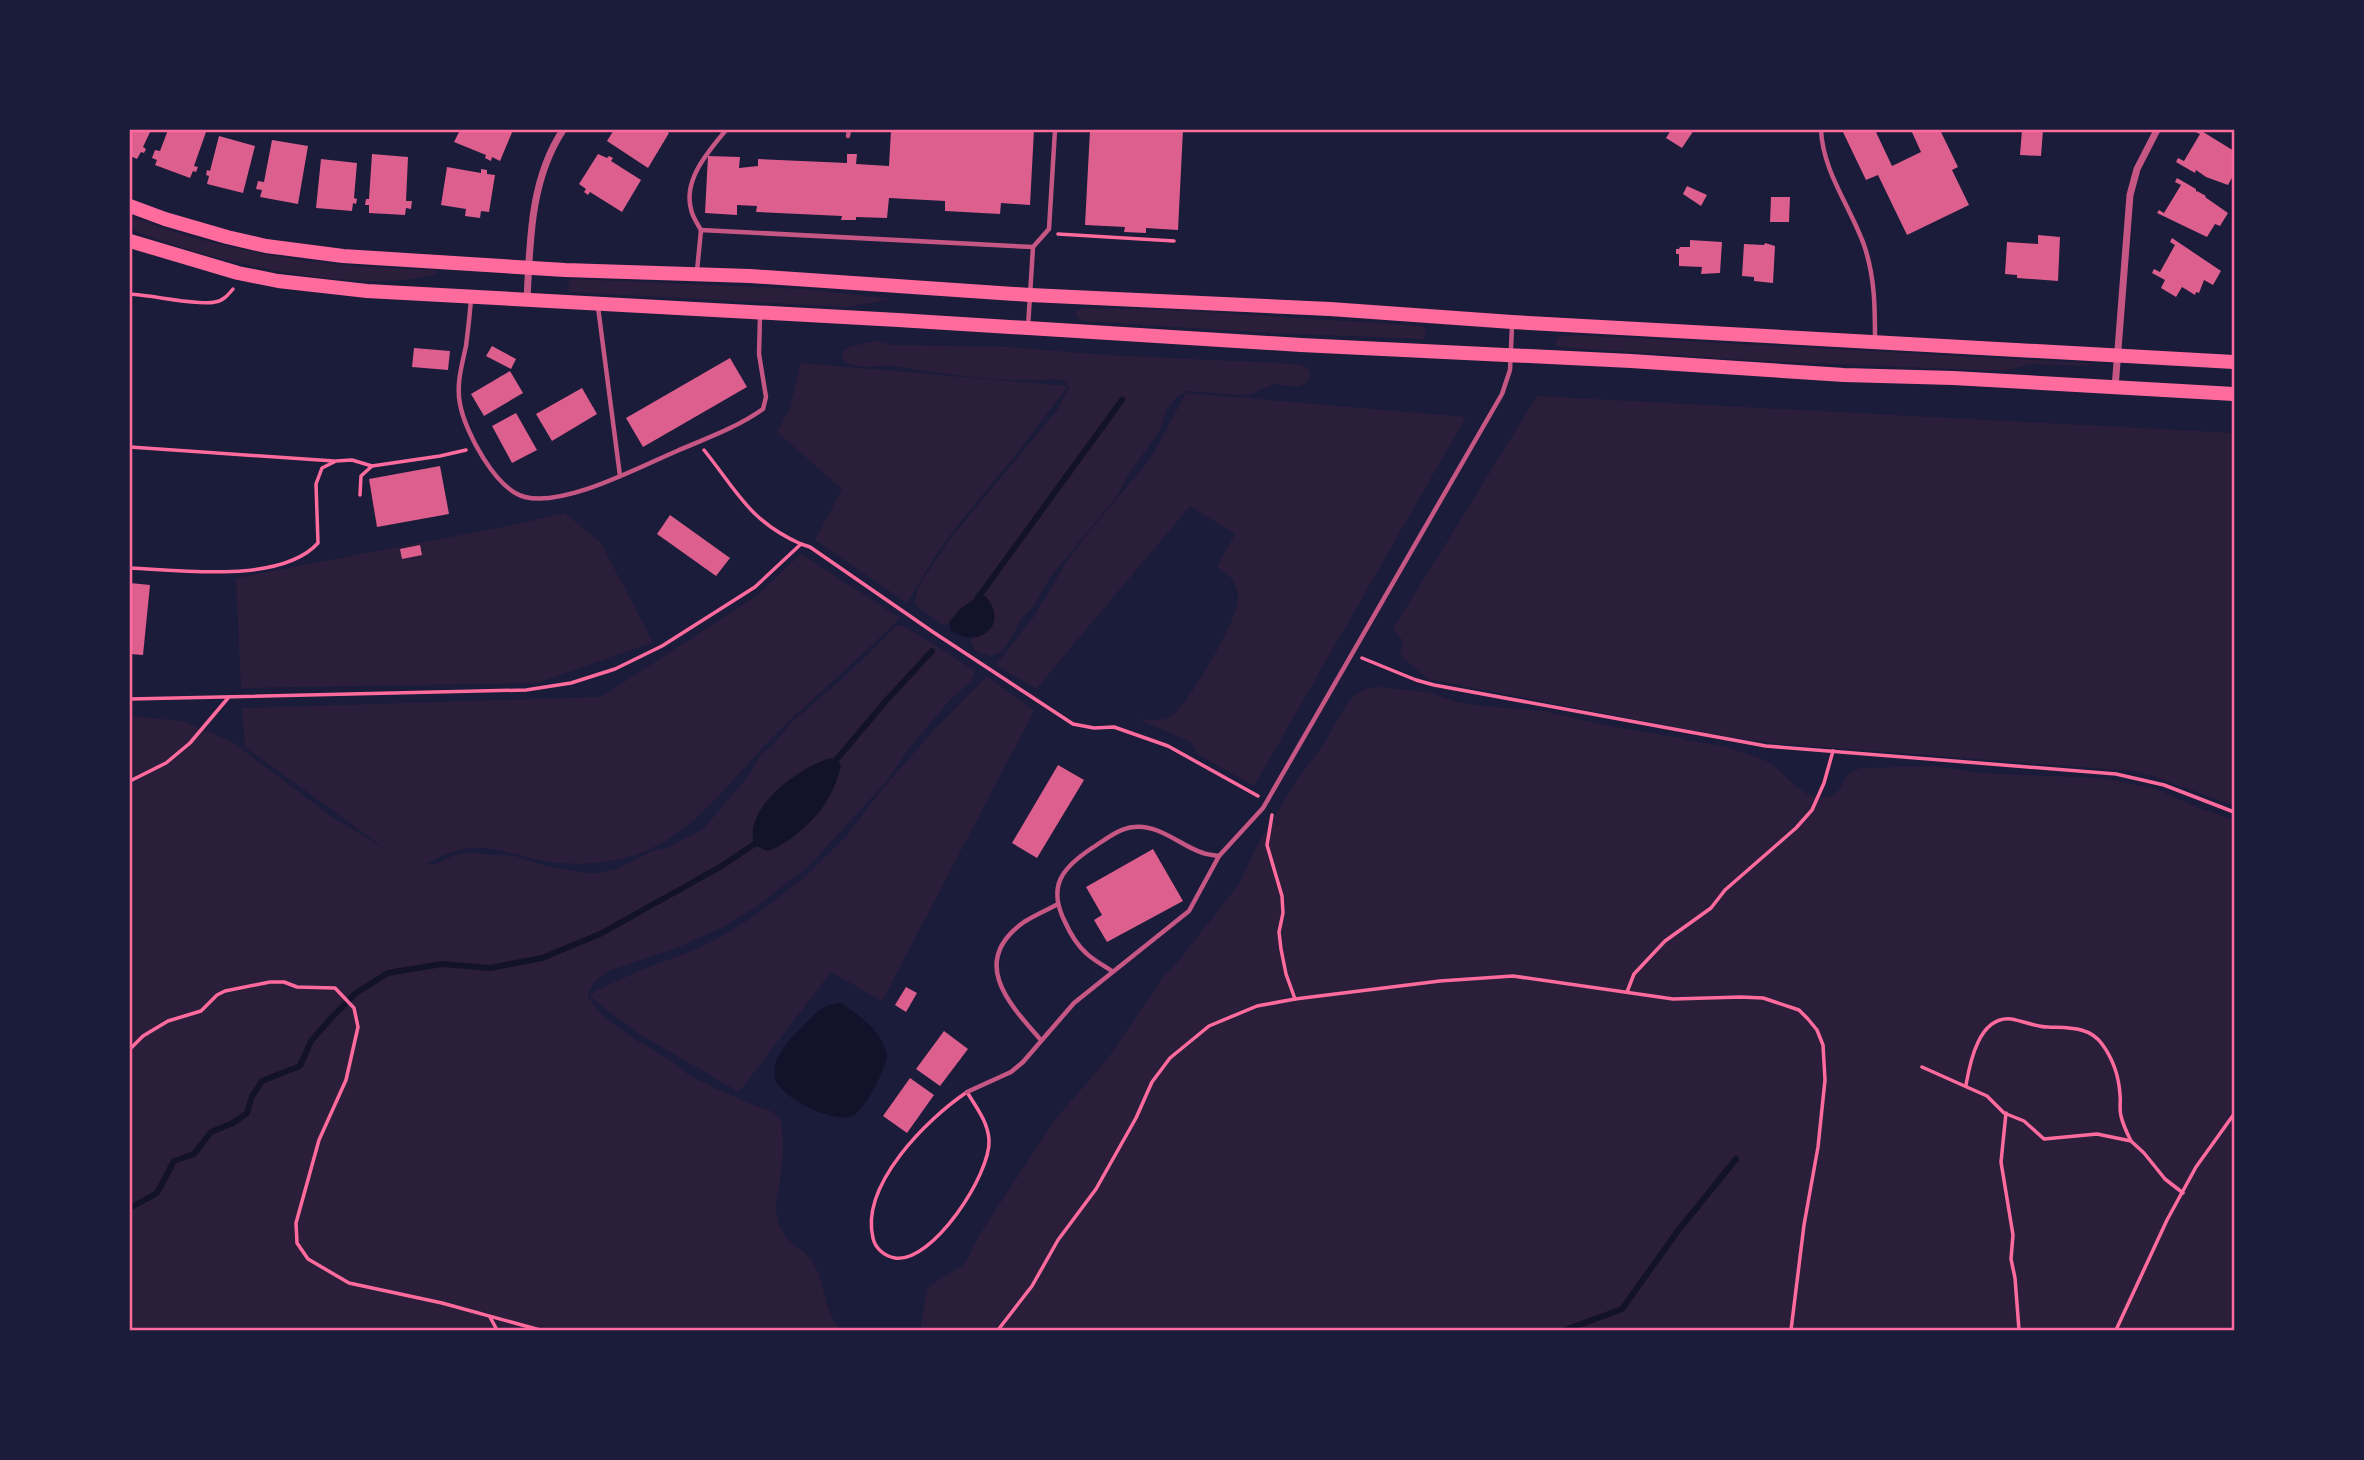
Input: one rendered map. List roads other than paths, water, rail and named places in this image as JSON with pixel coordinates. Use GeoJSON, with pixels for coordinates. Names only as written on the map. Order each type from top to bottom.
{"type":"FeatureCollection","features":[{"type":"Feature","properties":{"kind":"main road"},"geometry":{"type":"LineString","coordinates":[[130,206],[191,228],[266,246],[343,256],[816,280],[1030,296],[1304,308],[2235,362]]}},
{"type":"Feature","properties":{"kind":"main road"},"geometry":{"type":"LineString","coordinates":[[130,241],[238,273],[355,290],[1287,344],[2235,394]]}},
{"type":"Feature","properties":{"kind":"street"},"geometry":{"type":"LineString","coordinates":[[527,300],[531,222],[538,188],[549,155],[563,130]]}},
{"type":"Feature","properties":{"kind":"street"},"geometry":{"type":"LineString","coordinates":[[2115,388],[2130,195],[2137,169],[2157,130]]}},
{"type":"Feature","properties":{"kind":"lane"},"geometry":{"type":"LineString","coordinates":[[697,275],[701,230],[691,212],[689,196],[705,155],[726,130]]}},
{"type":"Feature","properties":{"kind":"lane"},"geometry":{"type":"LineString","coordinates":[[1028,328],[1032,247],[1049,229],[1055,130]]}},
{"type":"Feature","properties":{"kind":"lane"},"geometry":{"type":"LineString","coordinates":[[1821,130],[1824,153],[1870,264],[1875,290],[1875,342]]}},
{"type":"Feature","properties":{"kind":"lane"},"geometry":{"type":"LineString","coordinates":[[701,230],[1032,247]]}},
{"type":"Feature","properties":{"kind":"lane"},"geometry":{"type":"LineString","coordinates":[[471,297],[459,393],[463,416],[478,447],[500,481],[514,493],[541,499],[573,493],[620,476],[734,428],[763,409],[765,397],[759,354],[761,313]]}},
{"type":"Feature","properties":{"kind":"lane"},"geometry":{"type":"LineString","coordinates":[[598,304],[620,476]]}},
{"type":"Feature","properties":{"kind":"lane"},"geometry":{"type":"LineString","coordinates":[[967,1092],[1011,1072],[1023,1062],[1074,1003],[1189,911],[1219,856],[1267,802],[1502,394],[1510,370],[1512,322]]}},
{"type":"Feature","properties":{"kind":"lane"},"geometry":{"type":"LineString","coordinates":[[1112,971],[1086,953],[1072,936],[1058,904],[1055,895],[1061,875],[1074,860],[1119,831],[1143,826],[1203,853],[1219,856]]}},
{"type":"Feature","properties":{"kind":"lane"},"geometry":{"type":"LineString","coordinates":[[1041,1040],[1021,1018],[1003,991],[995,971],[996,956],[1004,940],[1025,922],[1058,904]]}},
{"type":"Feature","properties":{"kind":"waterway"},"geometry":{"type":"LineString","coordinates":[[977,599],[1122,400]]}},
{"type":"Feature","properties":{"kind":"waterway"},"geometry":{"type":"LineString","coordinates":[[832,765],[932,651]]}},
{"type":"Feature","properties":{"kind":"waterway"},"geometry":{"type":"LineString","coordinates":[[130,1208],[157,1193],[174,1161],[194,1154],[211,1132],[233,1123],[247,1113],[252,1096],[262,1081],[300,1066],[311,1041],[331,1018],[356,993],[388,973],[442,964],[490,968],[542,958],[600,934],[720,867],[759,841]]}},
{"type":"Feature","properties":{"kind":"waterway"},"geometry":{"type":"LineString","coordinates":[[1565,1330],[1622,1309],[1677,1232],[1736,1159]]}}]}
